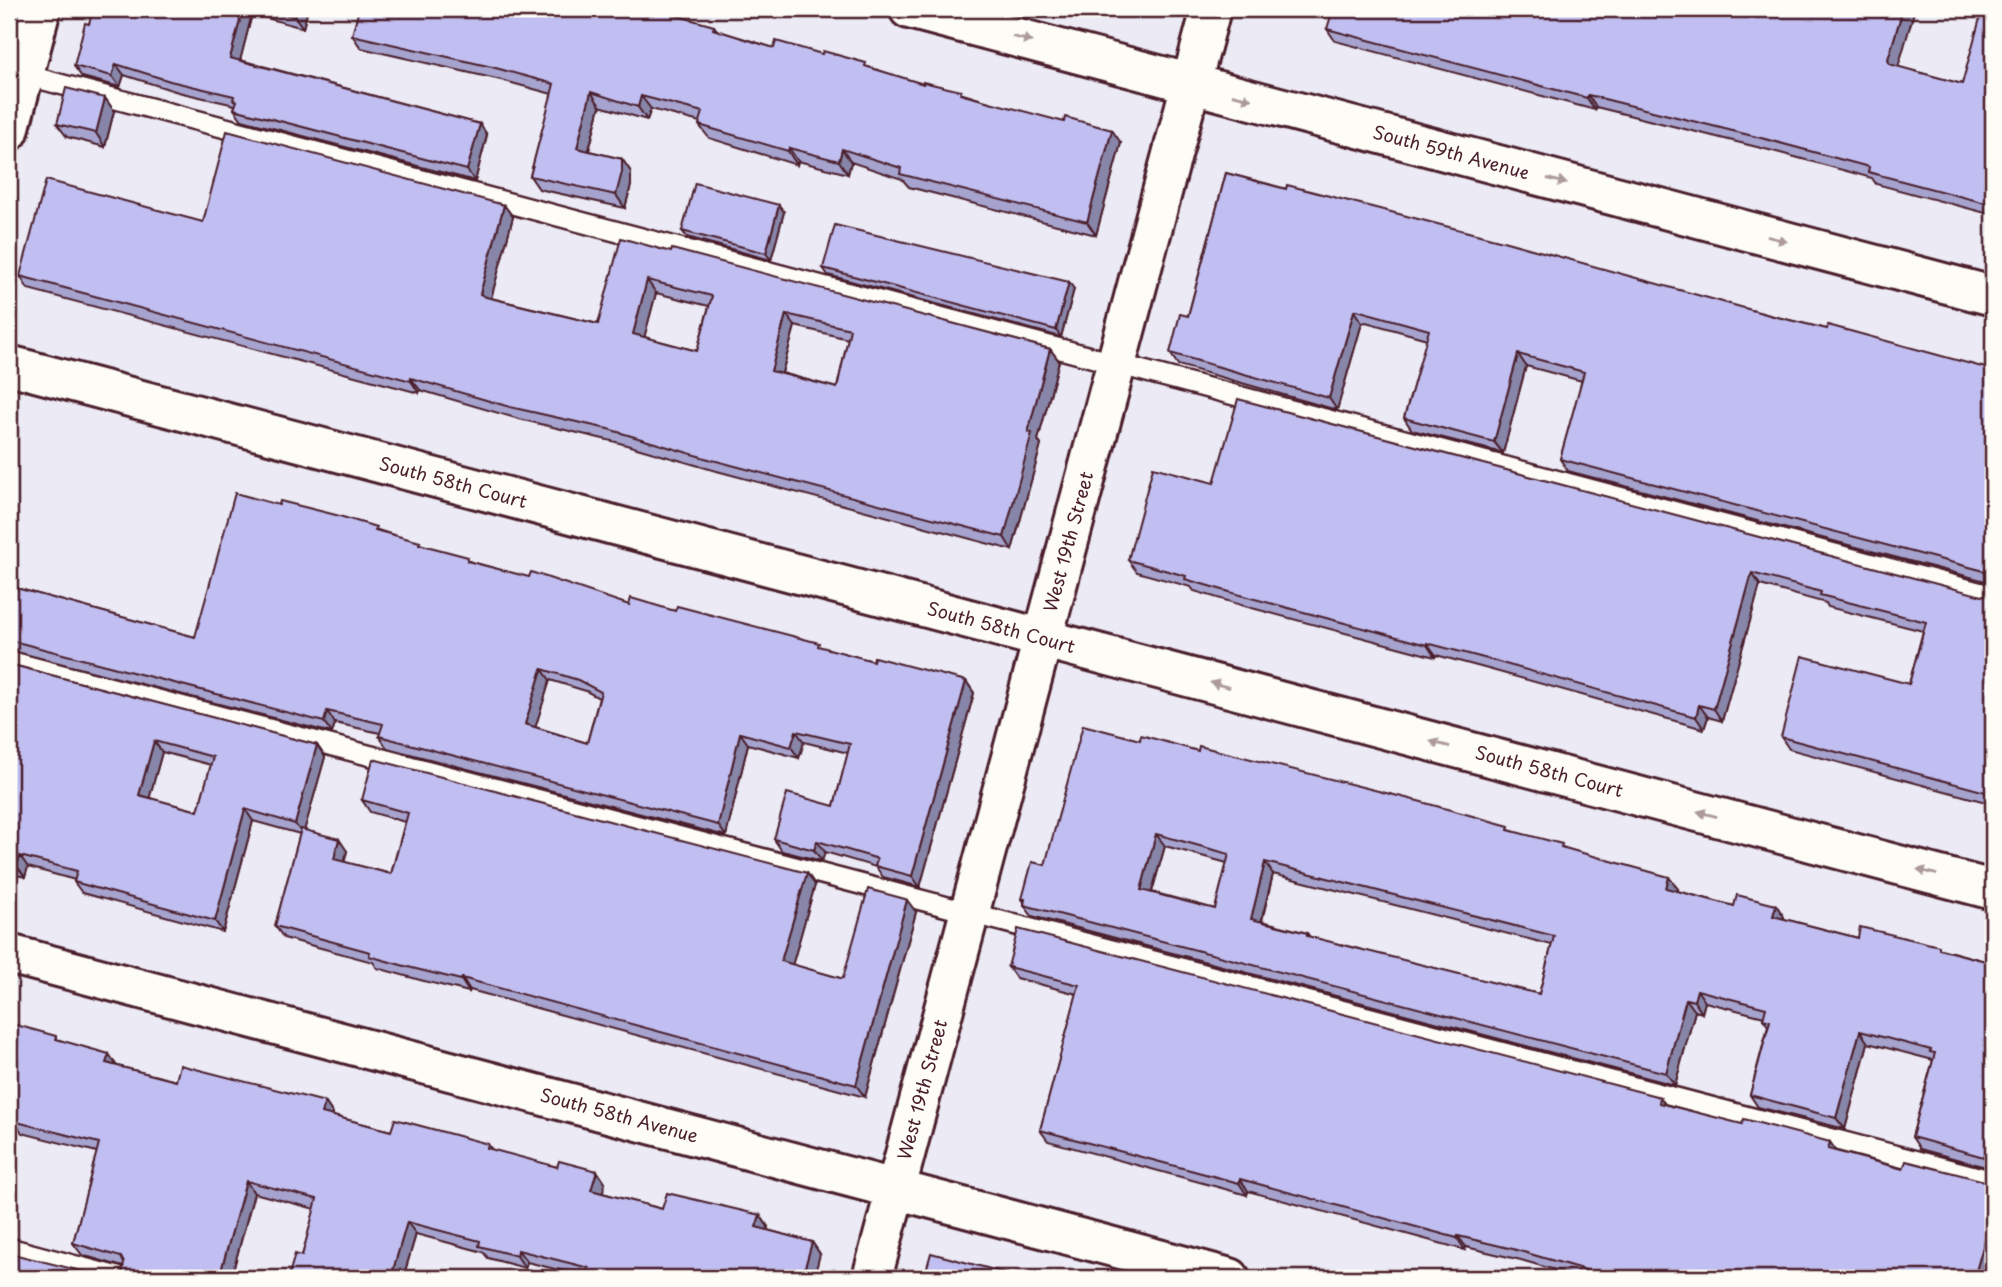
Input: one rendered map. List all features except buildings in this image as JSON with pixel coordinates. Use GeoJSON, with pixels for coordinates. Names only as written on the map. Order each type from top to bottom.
{"type":"FeatureCollection","features":[{"type":"Feature","properties":{"kind":"street"},"geometry":{"type":"LineString","coordinates":[[9,131],[16,73],[41,9]]}},
{"type":"Feature","properties":{"kind":"street","name":"South 59th Avenue"},"geometry":{"type":"LineString","coordinates":[[909,9],[1993,296]]}},
{"type":"Feature","properties":{"kind":"street","name":"West 19th Street"},"geometry":{"type":"LineString","coordinates":[[872,1278],[1211,9]]}},
{"type":"Feature","properties":{"kind":"street","name":"South 58th Court"},"geometry":{"type":"LineString","coordinates":[[9,365],[1993,890]]}},
{"type":"Feature","properties":{"kind":"street","name":"South 58th Avenue"},"geometry":{"type":"LineString","coordinates":[[9,954],[1230,1278]]}},
{"type":"Feature","properties":{"kind":"lane"},"geometry":{"type":"LineString","coordinates":[[16,73],[1993,596]]}},
{"type":"Feature","properties":{"kind":"lane"},"geometry":{"type":"LineString","coordinates":[[9,661],[1993,1181]]}},
{"type":"Feature","properties":{"kind":"lane"},"geometry":{"type":"LineString","coordinates":[[9,1248],[121,1278]]}}]}
